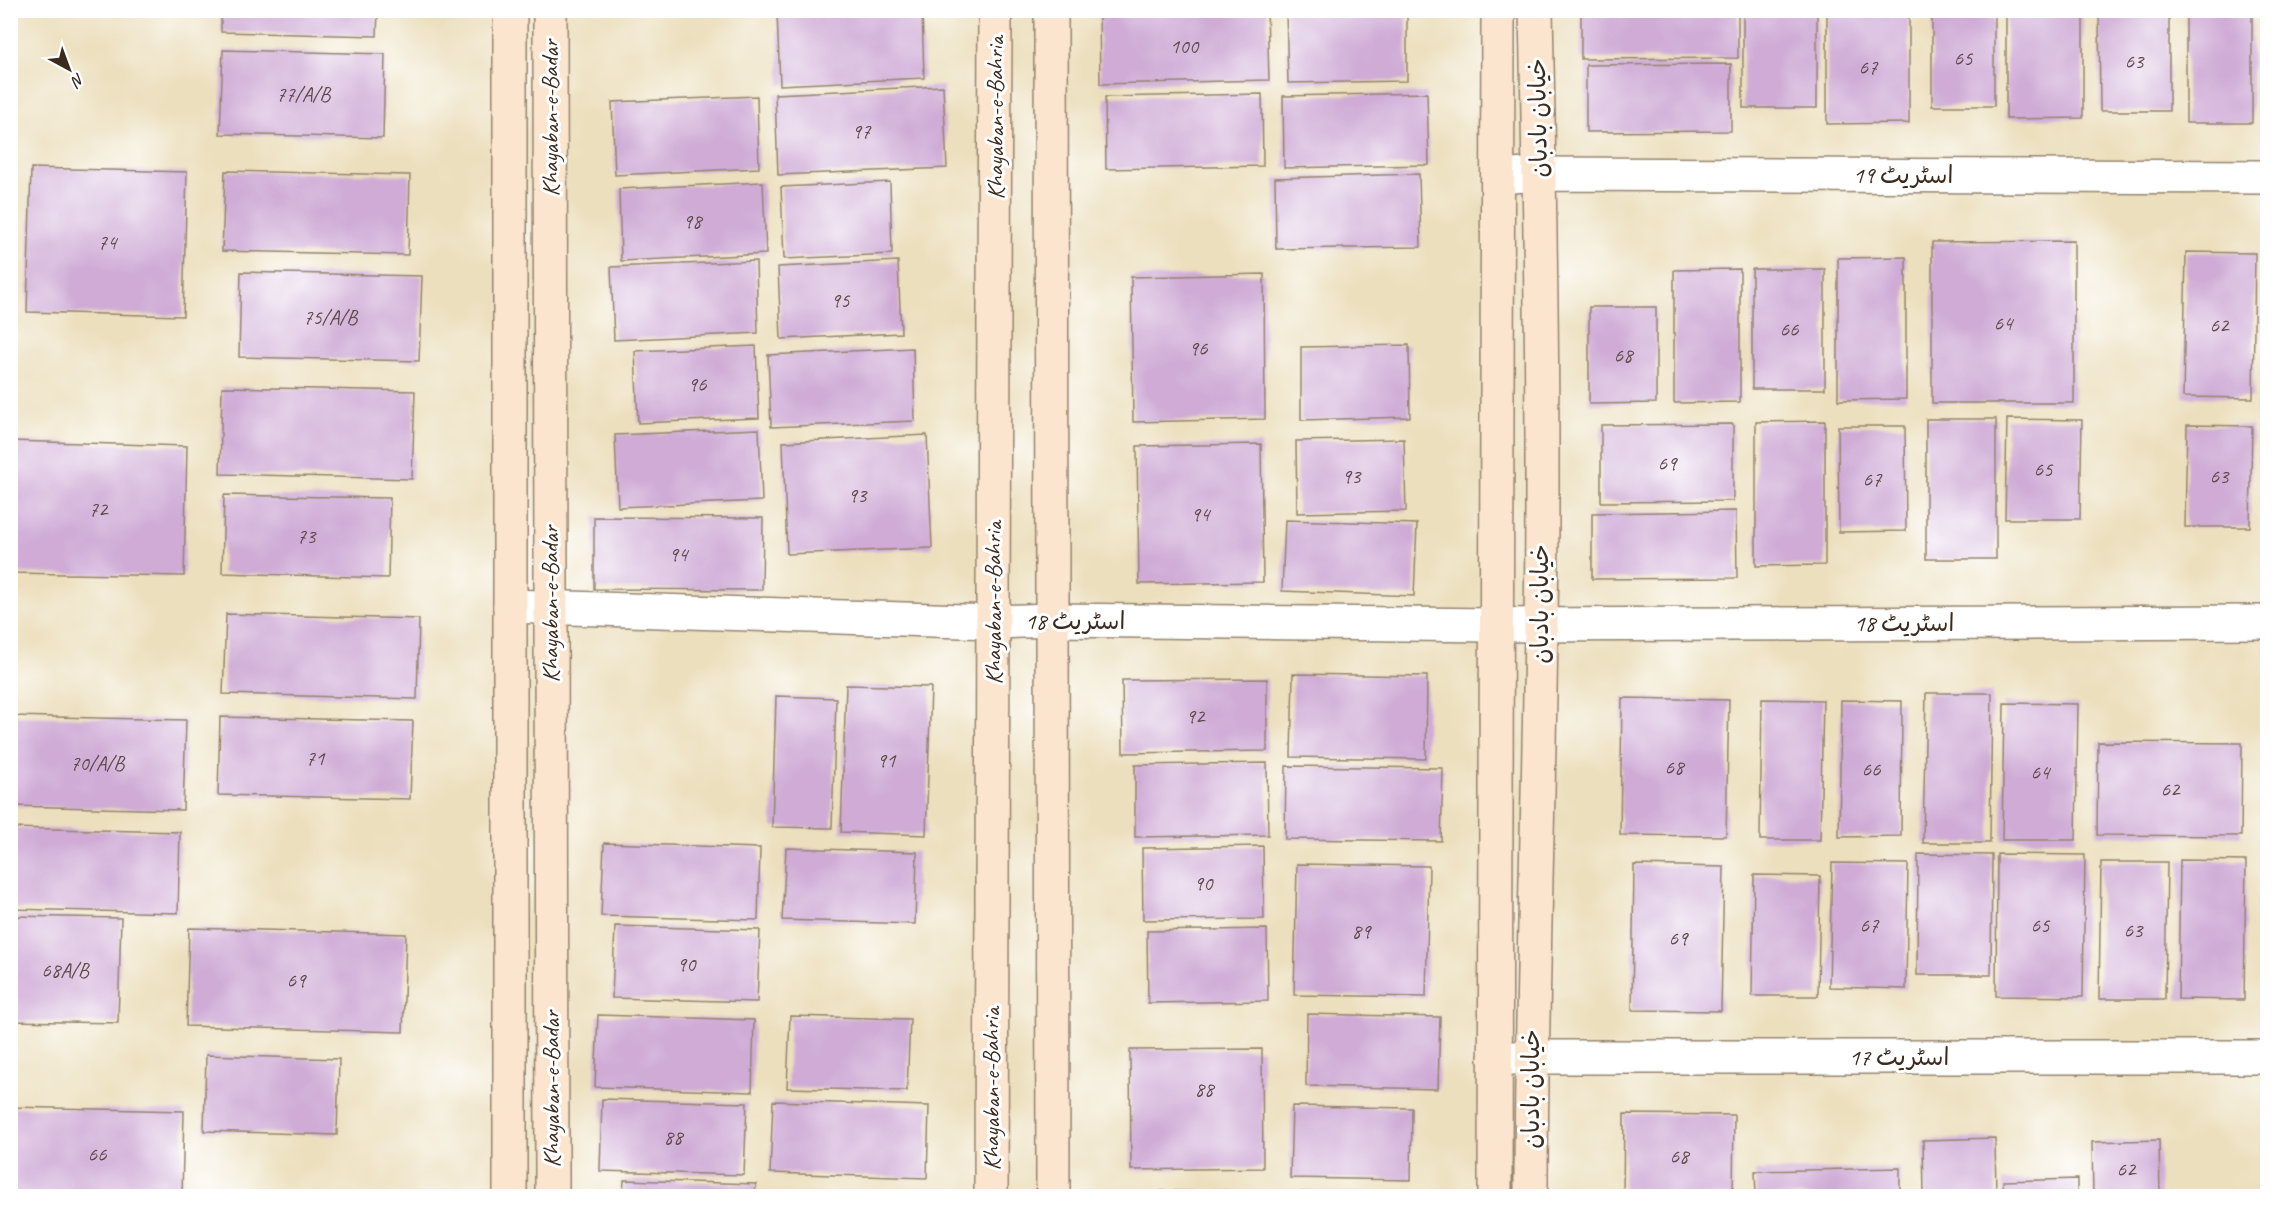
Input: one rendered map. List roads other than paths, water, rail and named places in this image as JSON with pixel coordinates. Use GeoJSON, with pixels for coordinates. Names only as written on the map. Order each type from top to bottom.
{"type":"FeatureCollection","features":[{"type":"Feature","properties":{"kind":"main road","name":"Khayaban-e-Badar"},"geometry":{"type":"LineString","coordinates":[[510,10],[510,1197]]}},
{"type":"Feature","properties":{"kind":"main road","name":"Khayaban-e-Badar"},"geometry":{"type":"LineString","coordinates":[[550,10],[552,1197]]}},
{"type":"Feature","properties":{"kind":"main road","name":"Khayaban-e-Bahria"},"geometry":{"type":"LineString","coordinates":[[991,1197],[995,10]]}},
{"type":"Feature","properties":{"kind":"main road"},"geometry":{"type":"LineString","coordinates":[[1051,10],[1053,1197]]}},
{"type":"Feature","properties":{"kind":"main road","name":"خیابان بادبان"},"geometry":{"type":"LineString","coordinates":[[1495,1197],[1498,10]]}},
{"type":"Feature","properties":{"kind":"main road","name":"خیابان بادبان"},"geometry":{"type":"LineString","coordinates":[[1531,1197],[1531,1057],[1541,623],[1536,10]]}},
{"type":"Feature","properties":{"kind":"street","name":"اسٹریٹ 19"},"geometry":{"type":"LineString","coordinates":[[1498,177],[1539,174],[2268,177]]}},
{"type":"Feature","properties":{"kind":"street","name":"اسٹریٹ 18"},"geometry":{"type":"LineString","coordinates":[[510,606],[993,622],[1051,620],[1496,625],[1541,623],[2268,622]]}},
{"type":"Feature","properties":{"kind":"street","name":"اسٹریٹ 17"},"geometry":{"type":"LineString","coordinates":[[1495,1059],[1531,1057],[2268,1057]]}}]}
